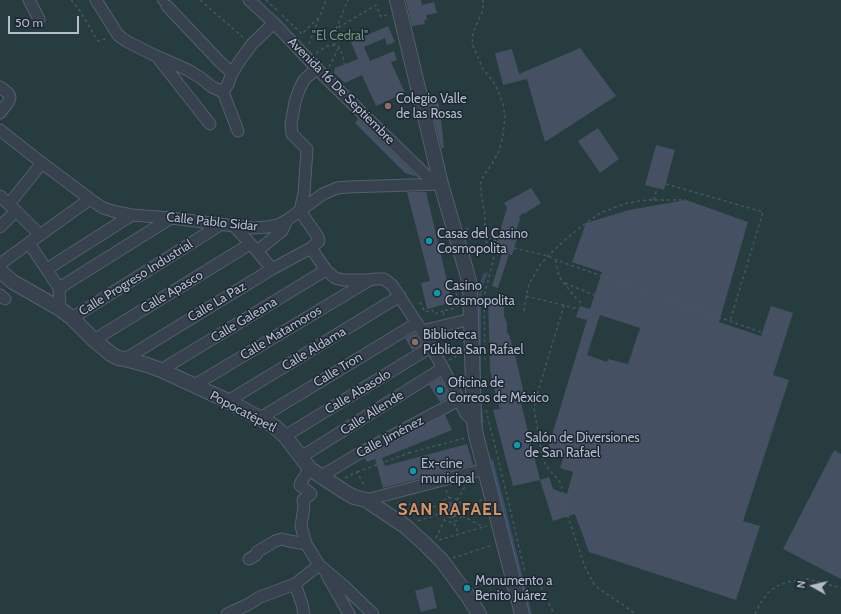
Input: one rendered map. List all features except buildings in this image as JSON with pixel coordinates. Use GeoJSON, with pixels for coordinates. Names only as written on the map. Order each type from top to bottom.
{"type":"FeatureCollection","features":[{"type":"Feature","properties":{"kind":"street"},"geometry":{"type":"LineString","coordinates":[[29,0],[40,19]]}},
{"type":"Feature","properties":{"kind":"street"},"geometry":{"type":"LineString","coordinates":[[96,0],[118,35],[126,41],[188,70],[212,87],[223,92],[238,131]]}},
{"type":"Feature","properties":{"kind":"street","name":"Avenida 16 De Septiembre"},"geometry":{"type":"LineString","coordinates":[[249,0],[274,23],[314,65],[437,183]]}},
{"type":"Feature","properties":{"kind":"street"},"geometry":{"type":"LineString","coordinates":[[397,0],[437,183],[470,285],[475,428],[479,470],[522,614]]}},
{"type":"Feature","properties":{"kind":"street"},"geometry":{"type":"LineString","coordinates":[[164,3],[232,73]]}},
{"type":"Feature","properties":{"kind":"street"},"geometry":{"type":"LineString","coordinates":[[223,92],[232,73],[252,44],[274,23]]}},
{"type":"Feature","properties":{"kind":"street"},"geometry":{"type":"LineString","coordinates":[[156,56],[210,124]]}},
{"type":"Feature","properties":{"kind":"street"},"geometry":{"type":"LineString","coordinates":[[314,65],[299,90],[292,114],[291,124],[292,134],[307,149],[308,152],[304,193],[300,211],[319,241],[311,248],[326,270],[335,278],[343,280],[384,279],[392,284],[431,347],[466,414],[475,428]]}},
{"type":"Feature","properties":{"kind":"street"},"geometry":{"type":"LineString","coordinates":[[0,87],[8,93],[10,97],[9,101],[0,113]]}},
{"type":"Feature","properties":{"kind":"street","name":"Calle Pablo Sidar"},"geometry":{"type":"LineString","coordinates":[[0,130],[103,208],[132,215],[171,218],[220,225],[267,227],[278,225],[287,220],[323,194],[337,188],[437,183]]}},
{"type":"Feature","properties":{"kind":"street"},"geometry":{"type":"LineString","coordinates":[[0,227],[42,163]]}},
{"type":"Feature","properties":{"kind":"street"},"geometry":{"type":"LineString","coordinates":[[0,196],[40,235]]}},
{"type":"Feature","properties":{"kind":"street"},"geometry":{"type":"LineString","coordinates":[[0,264],[90,199]]}},
{"type":"Feature","properties":{"kind":"street"},"geometry":{"type":"LineString","coordinates":[[47,269],[132,215]]}},
{"type":"Feature","properties":{"kind":"street"},"geometry":{"type":"LineString","coordinates":[[59,288],[171,218]]}},
{"type":"Feature","properties":{"kind":"street","name":"Calle Apasco"},"geometry":{"type":"LineString","coordinates":[[94,340],[282,231],[287,220]]}},
{"type":"Feature","properties":{"kind":"street","name":"Calle Progreso Industrial"},"geometry":{"type":"LineString","coordinates":[[72,318],[220,225]]}},
{"type":"Feature","properties":{"kind":"street"},"geometry":{"type":"LineString","coordinates":[[234,226],[272,269]]}},
{"type":"Feature","properties":{"kind":"street"},"geometry":{"type":"LineString","coordinates":[[29,243],[59,288],[60,309]]}},
{"type":"Feature","properties":{"kind":"street","name":"Calle La Paz"},"geometry":{"type":"LineString","coordinates":[[125,359],[272,269],[311,248]]}},
{"type":"Feature","properties":{"kind":"street","name":"Calle Galeana"},"geometry":{"type":"LineString","coordinates":[[161,370],[326,270]]}},
{"type":"Feature","properties":{"kind":"street","name":"Popocatépetl"},"geometry":{"type":"LineString","coordinates":[[0,271],[13,282],[60,309],[72,318],[94,340],[118,358],[148,365],[161,370],[274,426],[284,436],[300,457],[321,476],[354,497],[369,500],[405,526],[425,544],[442,562],[467,595],[479,614]]}},
{"type":"Feature","properties":{"kind":"street","name":"Calle Matamoros"},"geometry":{"type":"LineString","coordinates":[[193,386],[368,280]]}},
{"type":"Feature","properties":{"kind":"street","name":"Calle Aldama"},"geometry":{"type":"LineString","coordinates":[[228,402],[400,296]]}},
{"type":"Feature","properties":{"kind":"street","name":"Calle Tron"},"geometry":{"type":"LineString","coordinates":[[260,418],[419,327],[471,319]]}},
{"type":"Feature","properties":{"kind":"street","name":"Calle Abasolo"},"geometry":{"type":"LineString","coordinates":[[284,436],[431,347]]}},
{"type":"Feature","properties":{"kind":"street","name":"Calle Allende"},"geometry":{"type":"LineString","coordinates":[[300,457],[443,368]]}},
{"type":"Feature","properties":{"kind":"street","name":"Calle Jiménez"},"geometry":{"type":"LineString","coordinates":[[321,476],[360,453],[459,400]]}},
{"type":"Feature","properties":{"kind":"street"},"geometry":{"type":"LineString","coordinates":[[369,500],[479,470]]}},
{"type":"Feature","properties":{"kind":"street"},"geometry":{"type":"LineString","coordinates":[[321,476],[301,482],[302,487],[311,494],[303,500],[304,507],[300,526],[306,544],[349,614]]}},
{"type":"Feature","properties":{"kind":"street"},"geometry":{"type":"LineString","coordinates":[[249,559],[256,555],[257,552],[275,541],[282,539],[306,544]]}},
{"type":"Feature","properties":{"kind":"street"},"geometry":{"type":"LineString","coordinates":[[227,614],[260,597],[295,584],[321,567]]}},
{"type":"Feature","properties":{"kind":"street"},"geometry":{"type":"LineString","coordinates":[[321,567],[345,587],[373,614]]}},
{"type":"Feature","properties":{"kind":"street"},"geometry":{"type":"LineString","coordinates":[[295,584],[304,614]]}},
{"type":"Feature","properties":{"kind":"path"},"geometry":{"type":"LineString","coordinates":[[71,0],[78,8],[98,41],[118,35]]}},
{"type":"Feature","properties":{"kind":"path"},"geometry":{"type":"LineString","coordinates":[[200,0],[238,34],[252,44]]}},
{"type":"Feature","properties":{"kind":"path"},"geometry":{"type":"LineString","coordinates":[[266,0],[302,34],[320,16]]}},
{"type":"Feature","properties":{"kind":"path"},"geometry":{"type":"LineString","coordinates":[[314,65],[320,16],[326,0]]}},
{"type":"Feature","properties":{"kind":"path"},"geometry":{"type":"LineString","coordinates":[[314,65],[320,50],[327,46],[333,45],[341,39],[336,29],[348,0]]}},
{"type":"Feature","properties":{"kind":"path"},"geometry":{"type":"LineString","coordinates":[[482,0],[484,3],[482,12],[474,30],[472,38],[473,46],[483,69],[496,86],[503,104],[505,116],[499,151],[481,181],[481,193],[485,215],[484,237],[494,257],[484,297],[485,366]]}},
{"type":"Feature","properties":{"kind":"path"},"geometry":{"type":"LineString","coordinates":[[336,29],[376,5],[381,17],[392,13]]}},
{"type":"Feature","properties":{"kind":"path"},"geometry":{"type":"LineString","coordinates":[[333,45],[339,47],[343,56],[344,64]]}},
{"type":"Feature","properties":{"kind":"path"},"geometry":{"type":"LineString","coordinates":[[314,65],[339,47]]}},
{"type":"Feature","properties":{"kind":"path"},"geometry":{"type":"LineString","coordinates":[[666,184],[763,212],[730,321]]}},
{"type":"Feature","properties":{"kind":"path"},"geometry":{"type":"LineString","coordinates":[[654,200],[657,188]]}},
{"type":"Feature","properties":{"kind":"path"},"geometry":{"type":"LineString","coordinates":[[524,311],[529,284],[540,265],[576,231],[600,213],[627,203],[654,200],[686,200]]}},
{"type":"Feature","properties":{"kind":"path"},"geometry":{"type":"LineString","coordinates":[[484,237],[501,242]]}},
{"type":"Feature","properties":{"kind":"path"},"geometry":{"type":"LineString","coordinates":[[514,248],[548,256],[764,332]]}},
{"type":"Feature","properties":{"kind":"path"},"geometry":{"type":"LineString","coordinates":[[556,260],[560,278],[575,298],[583,305]]}},
{"type":"Feature","properties":{"kind":"path"},"geometry":{"type":"LineString","coordinates":[[564,283],[594,295]]}},
{"type":"Feature","properties":{"kind":"path"},"geometry":{"type":"LineString","coordinates":[[420,302],[425,312],[432,310],[434,314],[452,309],[457,306],[458,302],[456,292]]}},
{"type":"Feature","properties":{"kind":"path"},"geometry":{"type":"LineString","coordinates":[[526,296],[579,309]]}},
{"type":"Feature","properties":{"kind":"path"},"geometry":{"type":"LineString","coordinates":[[564,305],[534,408],[542,455],[546,466],[561,484],[566,511],[585,567],[594,584],[635,614]]}},
{"type":"Feature","properties":{"kind":"path"},"geometry":{"type":"LineString","coordinates":[[443,311],[444,319]]}},
{"type":"Feature","properties":{"kind":"path"},"geometry":{"type":"LineString","coordinates":[[451,348],[457,352],[456,356],[452,359]]}},
{"type":"Feature","properties":{"kind":"path"},"geometry":{"type":"LineString","coordinates":[[486,409],[525,577]]}},
{"type":"Feature","properties":{"kind":"path"},"geometry":{"type":"LineString","coordinates":[[321,476],[357,472],[475,428]]}},
{"type":"Feature","properties":{"kind":"path"},"geometry":{"type":"LineString","coordinates":[[407,448],[409,453]]}},
{"type":"Feature","properties":{"kind":"path"},"geometry":{"type":"LineString","coordinates":[[457,500],[479,470]]}},
{"type":"Feature","properties":{"kind":"path"},"geometry":{"type":"LineString","coordinates":[[357,472],[369,500]]}},
{"type":"Feature","properties":{"kind":"path"},"geometry":{"type":"LineString","coordinates":[[389,495],[391,502],[438,507]]}},
{"type":"Feature","properties":{"kind":"path"},"geometry":{"type":"LineString","coordinates":[[447,498],[457,500],[462,506],[463,512],[460,519],[449,523],[444,521],[439,514],[438,507],[443,500],[447,498]]}},
{"type":"Feature","properties":{"kind":"path"},"geometry":{"type":"LineString","coordinates":[[462,506],[485,499]]}},
{"type":"Feature","properties":{"kind":"path"},"geometry":{"type":"LineString","coordinates":[[405,526],[439,514]]}},
{"type":"Feature","properties":{"kind":"path"},"geometry":{"type":"LineString","coordinates":[[462,515],[484,527]]}},
{"type":"Feature","properties":{"kind":"path"},"geometry":{"type":"LineString","coordinates":[[444,521],[435,542],[488,525]]}},
{"type":"Feature","properties":{"kind":"path"},"geometry":{"type":"LineString","coordinates":[[454,522],[459,534]]}},
{"type":"Feature","properties":{"kind":"path"},"geometry":{"type":"LineString","coordinates":[[442,562],[497,544]]}},
{"type":"Feature","properties":{"kind":"path"},"geometry":{"type":"LineString","coordinates":[[471,589],[506,578]]}},
{"type":"Feature","properties":{"kind":"path"},"geometry":{"type":"LineString","coordinates":[[755,614],[767,594],[781,584],[808,579],[841,588]]}},
{"type":"Feature","properties":{"kind":"path"},"geometry":{"type":"LineString","coordinates":[[541,587],[554,614]]}},
{"type":"Feature","properties":{"kind":"green space","name":"\"El Cedral\""},"geometry":{"type":"Polygon","coordinates":[[[0,0],[841,0],[841,614],[0,614],[0,0]]]}},
{"type":"Feature","properties":{"kind":"water"},"geometry":{"type":"Polygon","coordinates":[[[488,272],[482,288],[481,304],[481,386],[484,423],[481,423],[478,303],[483,274],[488,272]]]}},
{"type":"Feature","properties":{"kind":"water"},"geometry":{"type":"Polygon","coordinates":[[[493,459],[532,614],[529,614],[489,461],[493,459]]]}},
{"type":"Feature","properties":{"kind":"place","name":"Colegio Valle de las Rosas"},"geometry":{"type":"Point","coordinates":[388,106]}},
{"type":"Feature","properties":{"kind":"place","name":"Casas del Casino Cosmopolita"},"geometry":{"type":"Point","coordinates":[429,241]}},
{"type":"Feature","properties":{"kind":"place","name":"Casino Cosmopolita"},"geometry":{"type":"Point","coordinates":[437,293]}},
{"type":"Feature","properties":{"kind":"place","name":"Biblioteca Pública San Rafael"},"geometry":{"type":"Point","coordinates":[415,342]}},
{"type":"Feature","properties":{"kind":"place","name":"Oficina de Correos de México"},"geometry":{"type":"Point","coordinates":[440,390]}},
{"type":"Feature","properties":{"kind":"place","name":"Salón de Diversiones de San Rafael"},"geometry":{"type":"Point","coordinates":[517,445]}},
{"type":"Feature","properties":{"kind":"place","name":"Ex-cine municipal"},"geometry":{"type":"Point","coordinates":[413,471]}},
{"type":"Feature","properties":{"kind":"place","name":"Monumento a Benito Juárez"},"geometry":{"type":"Point","coordinates":[467,588]}},
{"type":"Feature","properties":{"kind":"district","name":"SAN RAFAEL"},"geometry":{"type":"Point","coordinates":[450,510]}}]}
